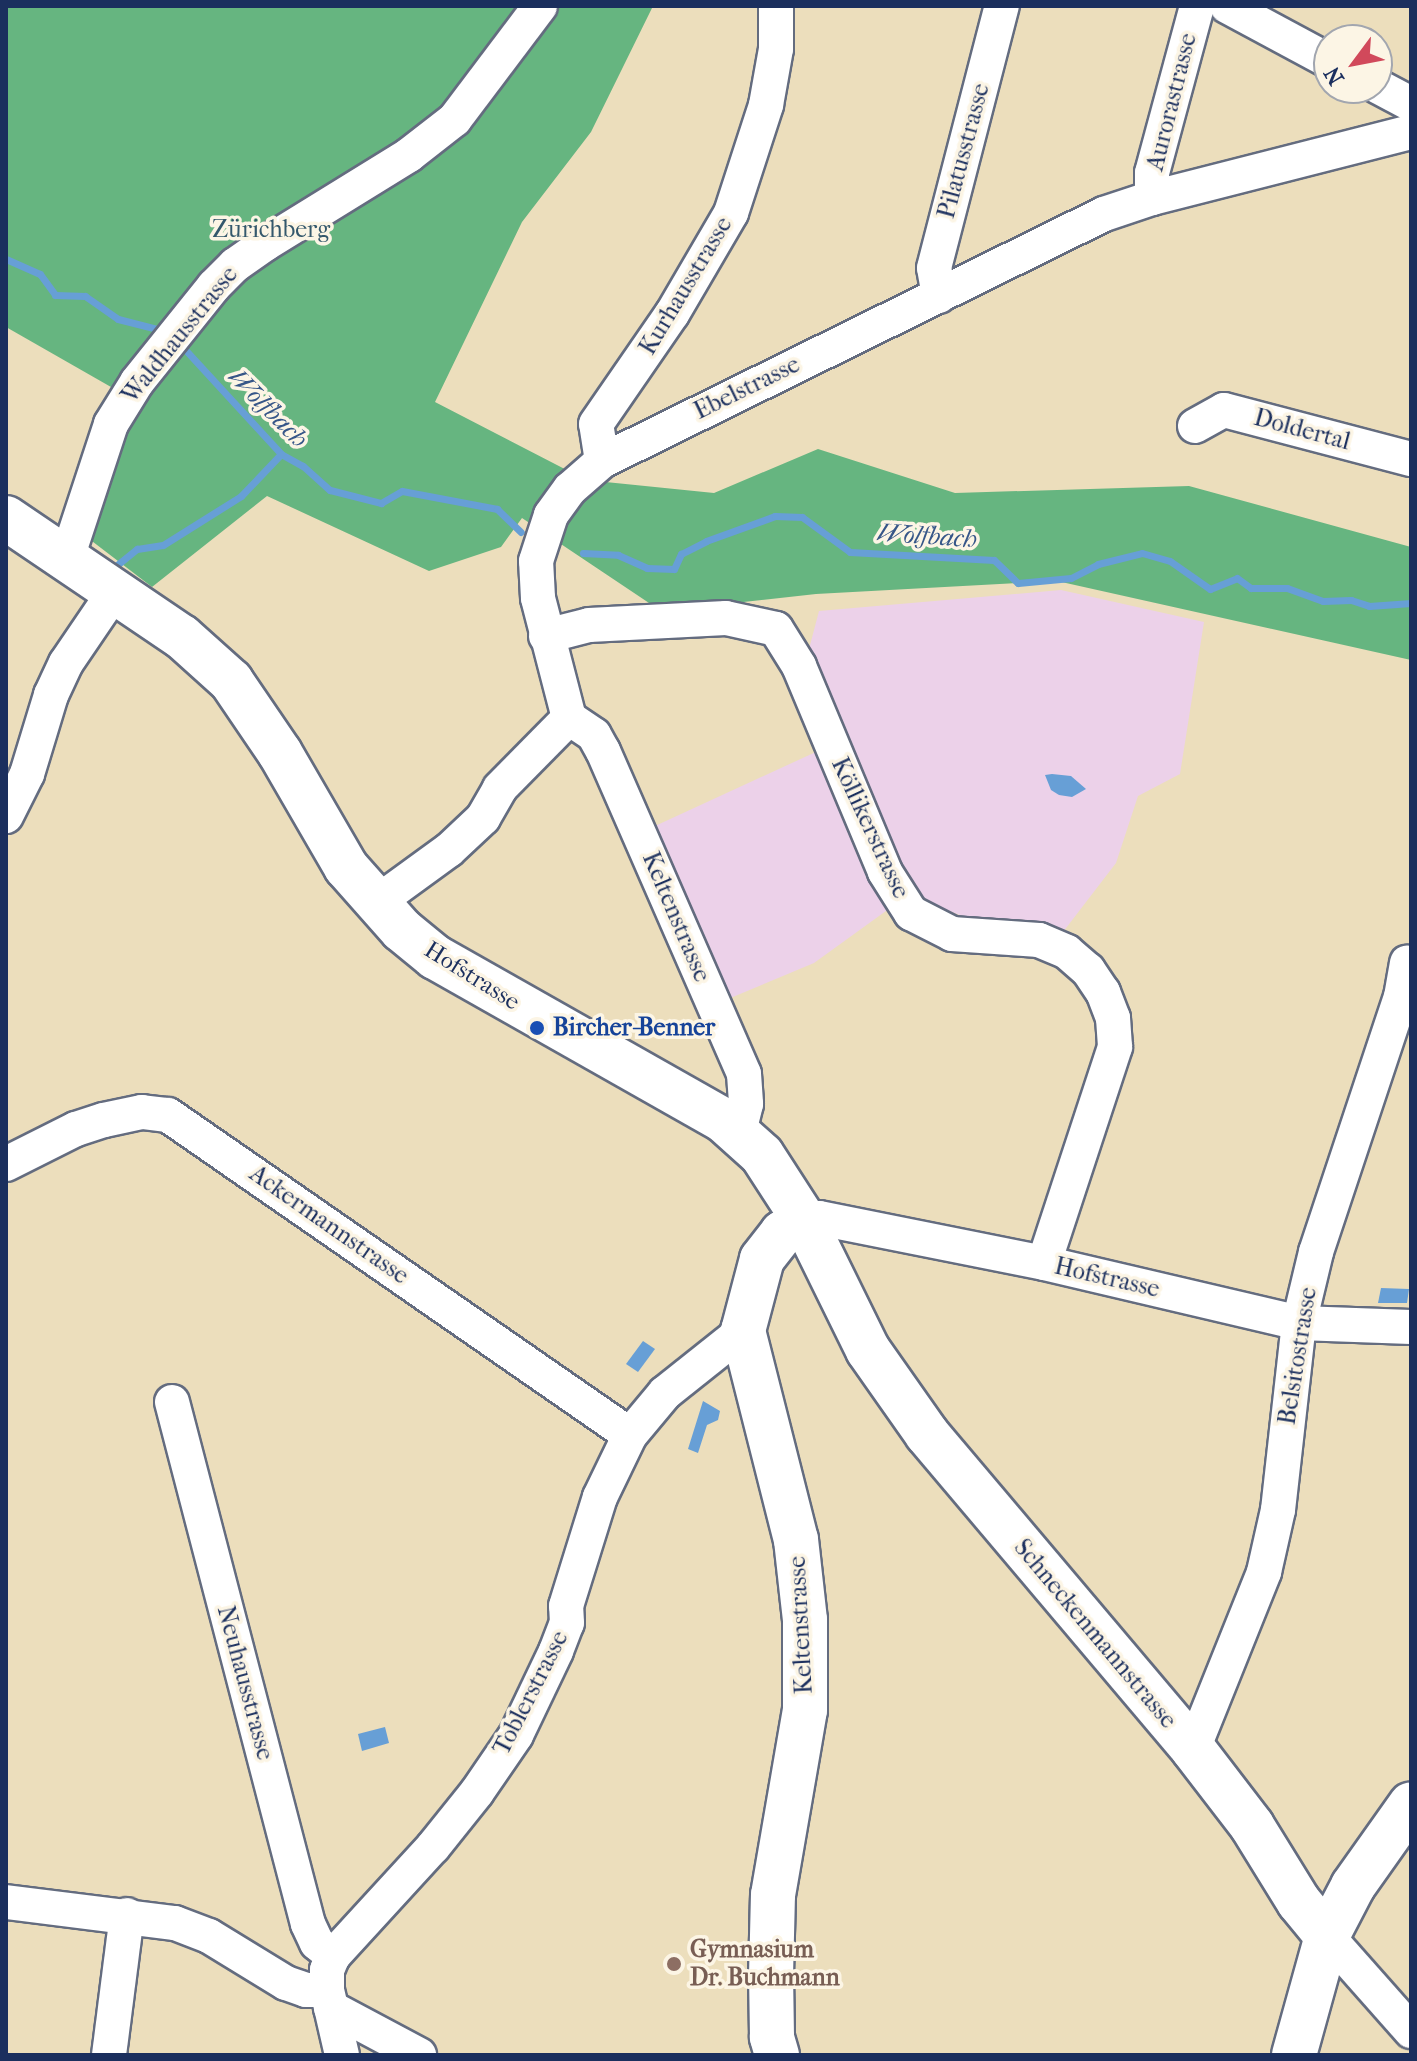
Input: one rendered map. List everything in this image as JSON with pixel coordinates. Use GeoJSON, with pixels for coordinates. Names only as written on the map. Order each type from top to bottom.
{"type":"FeatureCollection","features":[{"type":"Feature","properties":{"kind":"main road","name":"Hofstrasse"},"geometry":{"type":"LineString","coordinates":[[6,518],[182,637],[231,681],[280,753],[346,867],[376,903],[435,957],[751,1143]]}},
{"type":"Feature","properties":{"kind":"main road","name":"Schneckenmannstrasse"},"geometry":{"type":"LineString","coordinates":[[751,1143],[804,1220],[868,1350],[927,1434],[1193,1749],[1252,1826],[1299,1902],[1327,1936]]}},
{"type":"Feature","properties":{"kind":"main road","name":"Keltenstrasse"},"geometry":{"type":"LineString","coordinates":[[777,2055],[771,2007],[773,1895],[805,1710],[805,1620],[796,1540],[743,1331],[762,1259],[782,1233],[804,1220]]}},
{"type":"Feature","properties":{"kind":"main road"},"geometry":{"type":"LineString","coordinates":[[1294,2055],[1327,1936],[1353,1886],[1411,1804]]}},
{"type":"Feature","properties":{"kind":"street","name":"Waldhausstrasse"},"geometry":{"type":"LineString","coordinates":[[67,558],[100,449],[111,424],[137,382],[214,286],[235,265],[265,244],[409,155],[455,119],[540,6]]}},
{"type":"Feature","properties":{"kind":"street","name":"Kurhausstrasse"},"geometry":{"type":"LineString","coordinates":[[602,461],[596,424],[700,272],[731,213],[766,105],[776,49],[776,6]]}},
{"type":"Feature","properties":{"kind":"street","name":"Pilatusstrasse"},"geometry":{"type":"LineString","coordinates":[[939,296],[934,268],[1002,6]]}},
{"type":"Feature","properties":{"kind":"street","name":"Aurorastrasse"},"geometry":{"type":"LineString","coordinates":[[1152,198],[1152,173],[1197,6]]}},
{"type":"Feature","properties":{"kind":"street"},"geometry":{"type":"LineString","coordinates":[[1227,6],[1313,52]]}},
{"type":"Feature","properties":{"kind":"street"},"geometry":{"type":"LineString","coordinates":[[1393,94],[1411,104]]}},
{"type":"Feature","properties":{"kind":"street","name":"Ebelstrasse"},"geometry":{"type":"LineString","coordinates":[[569,718],[546,636],[537,573],[541,538],[551,515],[570,489],[602,461],[622,448],[1104,214],[1152,198],[1411,132]]}},
{"type":"Feature","properties":{"kind":"street","name":"Doldertal"},"geometry":{"type":"LineString","coordinates":[[1195,426],[1224,410],[1411,459]]}},
{"type":"Feature","properties":{"kind":"street"},"geometry":{"type":"LineString","coordinates":[[6,816],[27,774],[56,684],[115,591]]}},
{"type":"Feature","properties":{"kind":"street","name":"Köllikerstrasse"},"geometry":{"type":"LineString","coordinates":[[546,636],[589,625],[726,618],[776,629],[799,666],[885,872],[911,913],[952,934],[1039,940],[1067,952],[1088,970],[1103,992],[1113,1018],[1115,1047],[1044,1263]]}},
{"type":"Feature","properties":{"kind":"street"},"geometry":{"type":"LineString","coordinates":[[376,903],[449,850],[483,818],[500,788],[569,718]]}},
{"type":"Feature","properties":{"kind":"street","name":"Keltenstrasse"},"geometry":{"type":"LineString","coordinates":[[569,718],[594,735],[603,751],[744,1074],[751,1143]]}},
{"type":"Feature","properties":{"kind":"street","name":"Belsitostrasse"},"geometry":{"type":"LineString","coordinates":[[1193,1749],[1264,1572],[1278,1510],[1299,1323],[1316,1252],[1401,997],[1407,963]]}},
{"type":"Feature","properties":{"kind":"street","name":"Ackermannstrasse"},"geometry":{"type":"LineString","coordinates":[[6,1164],[61,1136],[104,1120],[142,1112],[168,1115],[630,1435]]}},
{"type":"Feature","properties":{"kind":"street","name":"Hofstrasse"},"geometry":{"type":"LineString","coordinates":[[804,1220],[819,1218],[1044,1263],[1299,1323],[1411,1327]]}},
{"type":"Feature","properties":{"kind":"street","name":"Toblerstrasse"},"geometry":{"type":"LineString","coordinates":[[333,1956],[442,1836],[516,1735],[567,1623],[566,1606],[600,1497],[630,1435],[665,1393],[743,1331]]}},
{"type":"Feature","properties":{"kind":"street","name":"Neuhausstrasse"},"geometry":{"type":"LineString","coordinates":[[172,1402],[308,1924],[317,1943],[333,1956]]}},
{"type":"Feature","properties":{"kind":"street"},"geometry":{"type":"LineString","coordinates":[[6,1902],[127,1915],[194,1928],[286,1983],[329,1999],[419,2055]]}},
{"type":"Feature","properties":{"kind":"street"},"geometry":{"type":"LineString","coordinates":[[109,2055],[127,1915]]}},
{"type":"Feature","properties":{"kind":"street","name":"Schneckenmannstrasse"},"geometry":{"type":"LineString","coordinates":[[1327,1936],[1407,2026]]}},
{"type":"Feature","properties":{"kind":"street"},"geometry":{"type":"LineString","coordinates":[[333,1956],[327,1970],[329,1999],[342,2055]]}},
{"type":"Feature","properties":{"kind":"shaded area"},"geometry":{"type":"Polygon","coordinates":[[[1061,590],[1204,622],[1180,774],[1138,796],[1116,863],[1063,932],[1025,920],[965,917],[931,904],[915,890],[814,963],[728,999],[655,826],[844,739],[809,649],[819,611],[1061,590]]]}},
{"type":"Feature","properties":{"kind":"green space","name":"Zürichberg"},"geometry":{"type":"Polygon","coordinates":[[[6,6],[653,6],[591,132],[522,222],[435,402],[586,480],[714,493],[818,449],[955,493],[1189,486],[1411,547],[1411,660],[1057,581],[816,594],[661,611],[522,518],[501,547],[429,571],[267,496],[152,587],[67,522],[111,387],[6,327],[6,6]]]}},
{"type":"Feature","properties":{"kind":"water"},"geometry":{"type":"Polygon","coordinates":[[[1045,775],[1071,776],[1086,789],[1072,797],[1059,795],[1051,790],[1045,775]]]}},
{"type":"Feature","properties":{"kind":"water"},"geometry":{"type":"Polygon","coordinates":[[[1381,1288],[1409,1289],[1407,1303],[1378,1303],[1381,1288]]]}},
{"type":"Feature","properties":{"kind":"water"},"geometry":{"type":"Polygon","coordinates":[[[643,1341],[655,1349],[638,1372],[626,1364],[643,1341]]]}},
{"type":"Feature","properties":{"kind":"water"},"geometry":{"type":"Polygon","coordinates":[[[703,1401],[720,1411],[718,1420],[707,1425],[698,1453],[688,1449],[703,1401]]]}},
{"type":"Feature","properties":{"kind":"water"},"geometry":{"type":"Polygon","coordinates":[[[385,1727],[389,1743],[362,1751],[358,1734],[385,1727]]]}},
{"type":"Feature","properties":{"kind":"waterway","name":"Wolfbach"},"geometry":{"type":"LineString","coordinates":[[6,259],[40,274],[55,295],[85,296],[118,319],[165,331]]}},
{"type":"Feature","properties":{"kind":"waterway","name":"Wolfbach"},"geometry":{"type":"LineString","coordinates":[[180,344],[281,454],[303,466],[330,490],[381,503],[402,491],[497,509],[521,532]]}},
{"type":"Feature","properties":{"kind":"waterway"},"geometry":{"type":"LineString","coordinates":[[117,565],[137,549],[163,545],[241,496],[281,454]]}},
{"type":"Feature","properties":{"kind":"waterway","name":"Wolfbach"},"geometry":{"type":"LineString","coordinates":[[583,553],[618,555],[647,568],[674,569],[681,554],[706,541],[775,516],[802,517],[850,552],[994,560],[1018,583],[1071,578],[1098,564],[1142,553],[1170,561],[1210,589],[1237,578],[1251,588],[1287,588],[1323,601],[1351,600],[1369,606],[1411,603]]}},
{"type":"Feature","properties":{"kind":"place","name":"Bircher-Benner"},"geometry":{"type":"Point","coordinates":[537,1028]}},
{"type":"Feature","properties":{"kind":"place","name":"Gymnasium Dr. Buchmann"},"geometry":{"type":"Point","coordinates":[674,1964]}}]}
